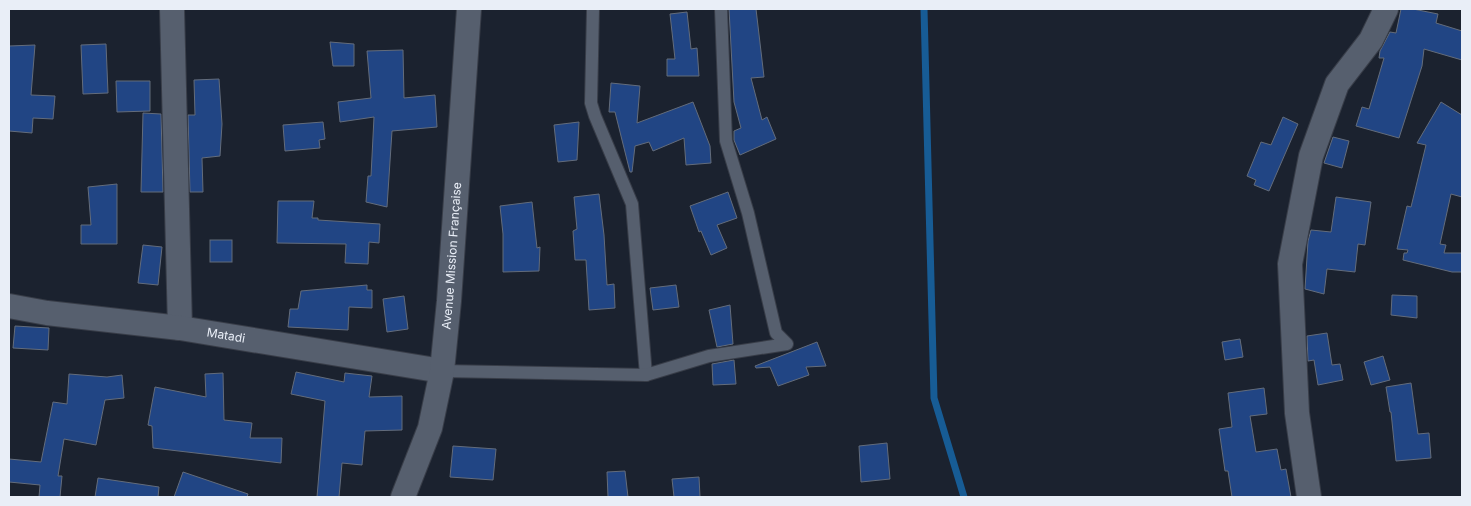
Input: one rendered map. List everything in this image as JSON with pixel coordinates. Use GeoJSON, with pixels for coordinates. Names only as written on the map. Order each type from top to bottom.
{"type":"FeatureCollection","features":[{"type":"Feature","properties":{"kind":"street"},"geometry":{"type":"LineString","coordinates":[[172,9],[180,328]]}},
{"type":"Feature","properties":{"kind":"street","name":"Avenue Mission Française"},"geometry":{"type":"LineString","coordinates":[[403,497],[430,428],[442,371],[449,301],[469,9]]}},
{"type":"Feature","properties":{"kind":"street"},"geometry":{"type":"LineString","coordinates":[[1309,497],[1297,413],[1290,264],[1311,156],[1337,84],[1371,40],[1386,9]]}},
{"type":"Feature","properties":{"kind":"street","name":"Matadi"},"geometry":{"type":"LineString","coordinates":[[9,306],[48,313],[180,328],[442,371]]}},
{"type":"Feature","properties":{"kind":"lane"},"geometry":{"type":"LineString","coordinates":[[594,9],[591,103],[632,204],[646,375]]}},
{"type":"Feature","properties":{"kind":"lane"},"geometry":{"type":"LineString","coordinates":[[442,371],[646,375],[709,356],[787,344],[776,333],[748,213],[726,141],[721,9]]}},
{"type":"Feature","properties":{"kind":"building"},"geometry":{"type":"Polygon","coordinates":[[[729,9],[756,9],[764,77],[751,78],[762,120],[767,117],[776,139],[740,155],[734,140],[734,131],[741,128],[734,102],[729,9]]]}},
{"type":"Feature","properties":{"kind":"building"},"geometry":{"type":"Polygon","coordinates":[[[1401,9],[1413,9],[1438,14],[1436,23],[1462,31],[1462,60],[1424,49],[1422,66],[1399,138],[1356,126],[1362,107],[1369,109],[1384,58],[1379,58],[1380,51],[1390,32],[1396,33],[1401,9]]]}},
{"type":"Feature","properties":{"kind":"building"},"geometry":{"type":"Polygon","coordinates":[[[687,12],[691,49],[697,48],[699,76],[667,76],[667,59],[675,59],[670,14],[687,12]]]}},
{"type":"Feature","properties":{"kind":"building"},"geometry":{"type":"Polygon","coordinates":[[[330,42],[354,44],[354,66],[333,66],[330,42]]]}},
{"type":"Feature","properties":{"kind":"building"},"geometry":{"type":"Polygon","coordinates":[[[106,44],[108,93],[83,94],[81,45],[106,44]]]}},
{"type":"Feature","properties":{"kind":"building"},"geometry":{"type":"Polygon","coordinates":[[[35,45],[31,95],[55,96],[53,119],[33,118],[32,133],[9,131],[9,46],[35,45]]]}},
{"type":"Feature","properties":{"kind":"building"},"geometry":{"type":"Polygon","coordinates":[[[403,50],[404,98],[435,95],[437,127],[392,131],[387,207],[366,202],[368,176],[371,176],[374,117],[340,122],[338,102],[371,98],[367,51],[403,50]]]}},
{"type":"Feature","properties":{"kind":"building"},"geometry":{"type":"Polygon","coordinates":[[[219,79],[222,124],[220,156],[202,158],[203,192],[190,192],[188,115],[195,115],[194,80],[219,79]]]}},
{"type":"Feature","properties":{"kind":"building"},"geometry":{"type":"Polygon","coordinates":[[[116,81],[150,81],[150,111],[117,112],[116,81]]]}},
{"type":"Feature","properties":{"kind":"building"},"geometry":{"type":"Polygon","coordinates":[[[611,83],[640,86],[637,123],[693,102],[710,146],[711,163],[686,165],[684,138],[653,151],[649,142],[635,146],[632,172],[630,172],[615,112],[609,112],[611,83]]]}},
{"type":"Feature","properties":{"kind":"building"},"geometry":{"type":"Polygon","coordinates":[[[1441,102],[1462,115],[1462,197],[1451,194],[1440,244],[1446,245],[1444,253],[1462,253],[1462,272],[1452,272],[1403,260],[1404,253],[1407,253],[1408,250],[1397,249],[1407,206],[1411,207],[1426,145],[1417,143],[1441,102]]]}},
{"type":"Feature","properties":{"kind":"building"},"geometry":{"type":"Polygon","coordinates":[[[143,113],[161,114],[163,192],[141,192],[143,113]]]}},
{"type":"Feature","properties":{"kind":"building"},"geometry":{"type":"Polygon","coordinates":[[[1283,117],[1298,124],[1269,191],[1254,185],[1256,180],[1247,176],[1261,142],[1271,145],[1283,117]]]}},
{"type":"Feature","properties":{"kind":"building"},"geometry":{"type":"Polygon","coordinates":[[[323,122],[325,139],[319,140],[320,148],[285,151],[283,125],[323,122]]]}},
{"type":"Feature","properties":{"kind":"building"},"geometry":{"type":"Polygon","coordinates":[[[579,122],[577,160],[558,162],[554,125],[579,122]]]}},
{"type":"Feature","properties":{"kind":"building"},"geometry":{"type":"Polygon","coordinates":[[[1333,137],[1349,141],[1342,168],[1324,163],[1333,137]]]}},
{"type":"Feature","properties":{"kind":"building"},"geometry":{"type":"Polygon","coordinates":[[[117,184],[117,244],[81,244],[81,225],[91,225],[88,187],[117,184]]]}},
{"type":"Feature","properties":{"kind":"building"},"geometry":{"type":"Polygon","coordinates":[[[728,192],[737,218],[717,225],[727,248],[711,255],[701,231],[699,232],[690,206],[728,192]]]}},
{"type":"Feature","properties":{"kind":"building"},"geometry":{"type":"Polygon","coordinates":[[[599,194],[607,285],[614,284],[615,308],[589,310],[586,260],[575,260],[573,231],[577,229],[574,197],[599,194]]]}},
{"type":"Feature","properties":{"kind":"building"},"geometry":{"type":"Polygon","coordinates":[[[1336,197],[1371,202],[1365,245],[1358,244],[1355,272],[1327,269],[1324,294],[1305,289],[1308,241],[1311,230],[1331,232],[1336,197]]]}},
{"type":"Feature","properties":{"kind":"building"},"geometry":{"type":"Polygon","coordinates":[[[278,201],[314,201],[312,218],[318,218],[318,220],[380,224],[379,243],[369,242],[368,264],[345,263],[346,244],[277,243],[278,201]]]}},
{"type":"Feature","properties":{"kind":"building"},"geometry":{"type":"Polygon","coordinates":[[[532,202],[537,248],[540,247],[539,271],[503,272],[503,234],[500,206],[532,202]]]}},
{"type":"Feature","properties":{"kind":"building"},"geometry":{"type":"Polygon","coordinates":[[[210,240],[232,240],[232,262],[210,262],[210,240]]]}},
{"type":"Feature","properties":{"kind":"building"},"geometry":{"type":"Polygon","coordinates":[[[143,245],[162,247],[158,285],[138,283],[143,245]]]}},
{"type":"Feature","properties":{"kind":"building"},"geometry":{"type":"Polygon","coordinates":[[[367,285],[367,290],[372,290],[372,308],[349,307],[348,330],[288,327],[290,309],[298,309],[301,291],[367,285]]]}},
{"type":"Feature","properties":{"kind":"building"},"geometry":{"type":"Polygon","coordinates":[[[676,285],[679,307],[653,310],[650,288],[676,285]]]}},
{"type":"Feature","properties":{"kind":"building"},"geometry":{"type":"Polygon","coordinates":[[[1392,295],[1417,296],[1417,318],[1391,315],[1392,295]]]}},
{"type":"Feature","properties":{"kind":"building"},"geometry":{"type":"Polygon","coordinates":[[[404,296],[408,329],[387,332],[383,299],[404,296]]]}},
{"type":"Feature","properties":{"kind":"building"},"geometry":{"type":"Polygon","coordinates":[[[730,305],[733,344],[717,347],[709,310],[730,305]]]}},
{"type":"Feature","properties":{"kind":"building"},"geometry":{"type":"Polygon","coordinates":[[[15,326],[49,328],[48,350],[13,348],[15,326]]]}},
{"type":"Feature","properties":{"kind":"building"},"geometry":{"type":"Polygon","coordinates":[[[1327,333],[1332,365],[1340,364],[1343,380],[1318,385],[1314,360],[1308,361],[1307,336],[1327,333]]]}},
{"type":"Feature","properties":{"kind":"building"},"geometry":{"type":"Polygon","coordinates":[[[1240,339],[1243,357],[1225,360],[1222,342],[1240,339]]]}},
{"type":"Feature","properties":{"kind":"building"},"geometry":{"type":"Polygon","coordinates":[[[817,342],[826,366],[806,367],[809,375],[778,386],[770,367],[756,368],[755,366],[817,342]]]}},
{"type":"Feature","properties":{"kind":"building"},"geometry":{"type":"Polygon","coordinates":[[[1383,356],[1390,380],[1371,385],[1364,362],[1383,356]]]}},
{"type":"Feature","properties":{"kind":"building"},"geometry":{"type":"Polygon","coordinates":[[[734,360],[736,384],[713,385],[712,364],[734,360]]]}},
{"type":"Feature","properties":{"kind":"building"},"geometry":{"type":"Polygon","coordinates":[[[296,372],[344,382],[345,373],[372,376],[369,397],[402,396],[402,430],[365,431],[362,465],[342,463],[339,497],[317,497],[325,401],[291,394],[296,372]]]}},
{"type":"Feature","properties":{"kind":"building"},"geometry":{"type":"Polygon","coordinates":[[[223,373],[224,420],[252,423],[250,438],[282,438],[281,463],[153,448],[152,426],[148,425],[155,387],[206,397],[205,374],[223,373]]]}},
{"type":"Feature","properties":{"kind":"building"},"geometry":{"type":"Polygon","coordinates":[[[69,374],[107,377],[122,375],[124,398],[105,400],[96,445],[64,439],[58,476],[62,476],[60,497],[39,497],[40,485],[9,482],[9,459],[41,462],[53,402],[67,404],[69,374]]]}},
{"type":"Feature","properties":{"kind":"building"},"geometry":{"type":"Polygon","coordinates":[[[1411,383],[1418,434],[1429,433],[1431,458],[1396,461],[1391,412],[1386,387],[1411,383]]]}},
{"type":"Feature","properties":{"kind":"building"},"geometry":{"type":"Polygon","coordinates":[[[1264,388],[1267,414],[1250,416],[1256,452],[1277,449],[1281,470],[1286,469],[1291,497],[1232,497],[1228,471],[1225,471],[1219,429],[1232,427],[1228,393],[1264,388]]]}},
{"type":"Feature","properties":{"kind":"building"},"geometry":{"type":"Polygon","coordinates":[[[887,443],[890,479],[861,482],[859,446],[887,443]]]}},
{"type":"Feature","properties":{"kind":"building"},"geometry":{"type":"Polygon","coordinates":[[[453,446],[496,449],[493,480],[450,477],[453,446]]]}},
{"type":"Feature","properties":{"kind":"building"},"geometry":{"type":"Polygon","coordinates":[[[625,471],[628,497],[608,497],[607,472],[625,471]]]}},
{"type":"Feature","properties":{"kind":"building"},"geometry":{"type":"Polygon","coordinates":[[[183,472],[248,494],[247,497],[174,497],[183,472]]]}},
{"type":"Feature","properties":{"kind":"building"},"geometry":{"type":"Polygon","coordinates":[[[699,477],[700,497],[674,497],[672,479],[699,477]]]}},
{"type":"Feature","properties":{"kind":"building"},"geometry":{"type":"Polygon","coordinates":[[[98,478],[159,487],[158,497],[95,497],[98,478]]]}},
{"type":"Feature","properties":{"kind":"waterway"},"geometry":{"type":"LineString","coordinates":[[924,9],[934,398],[964,497]]}}]}
